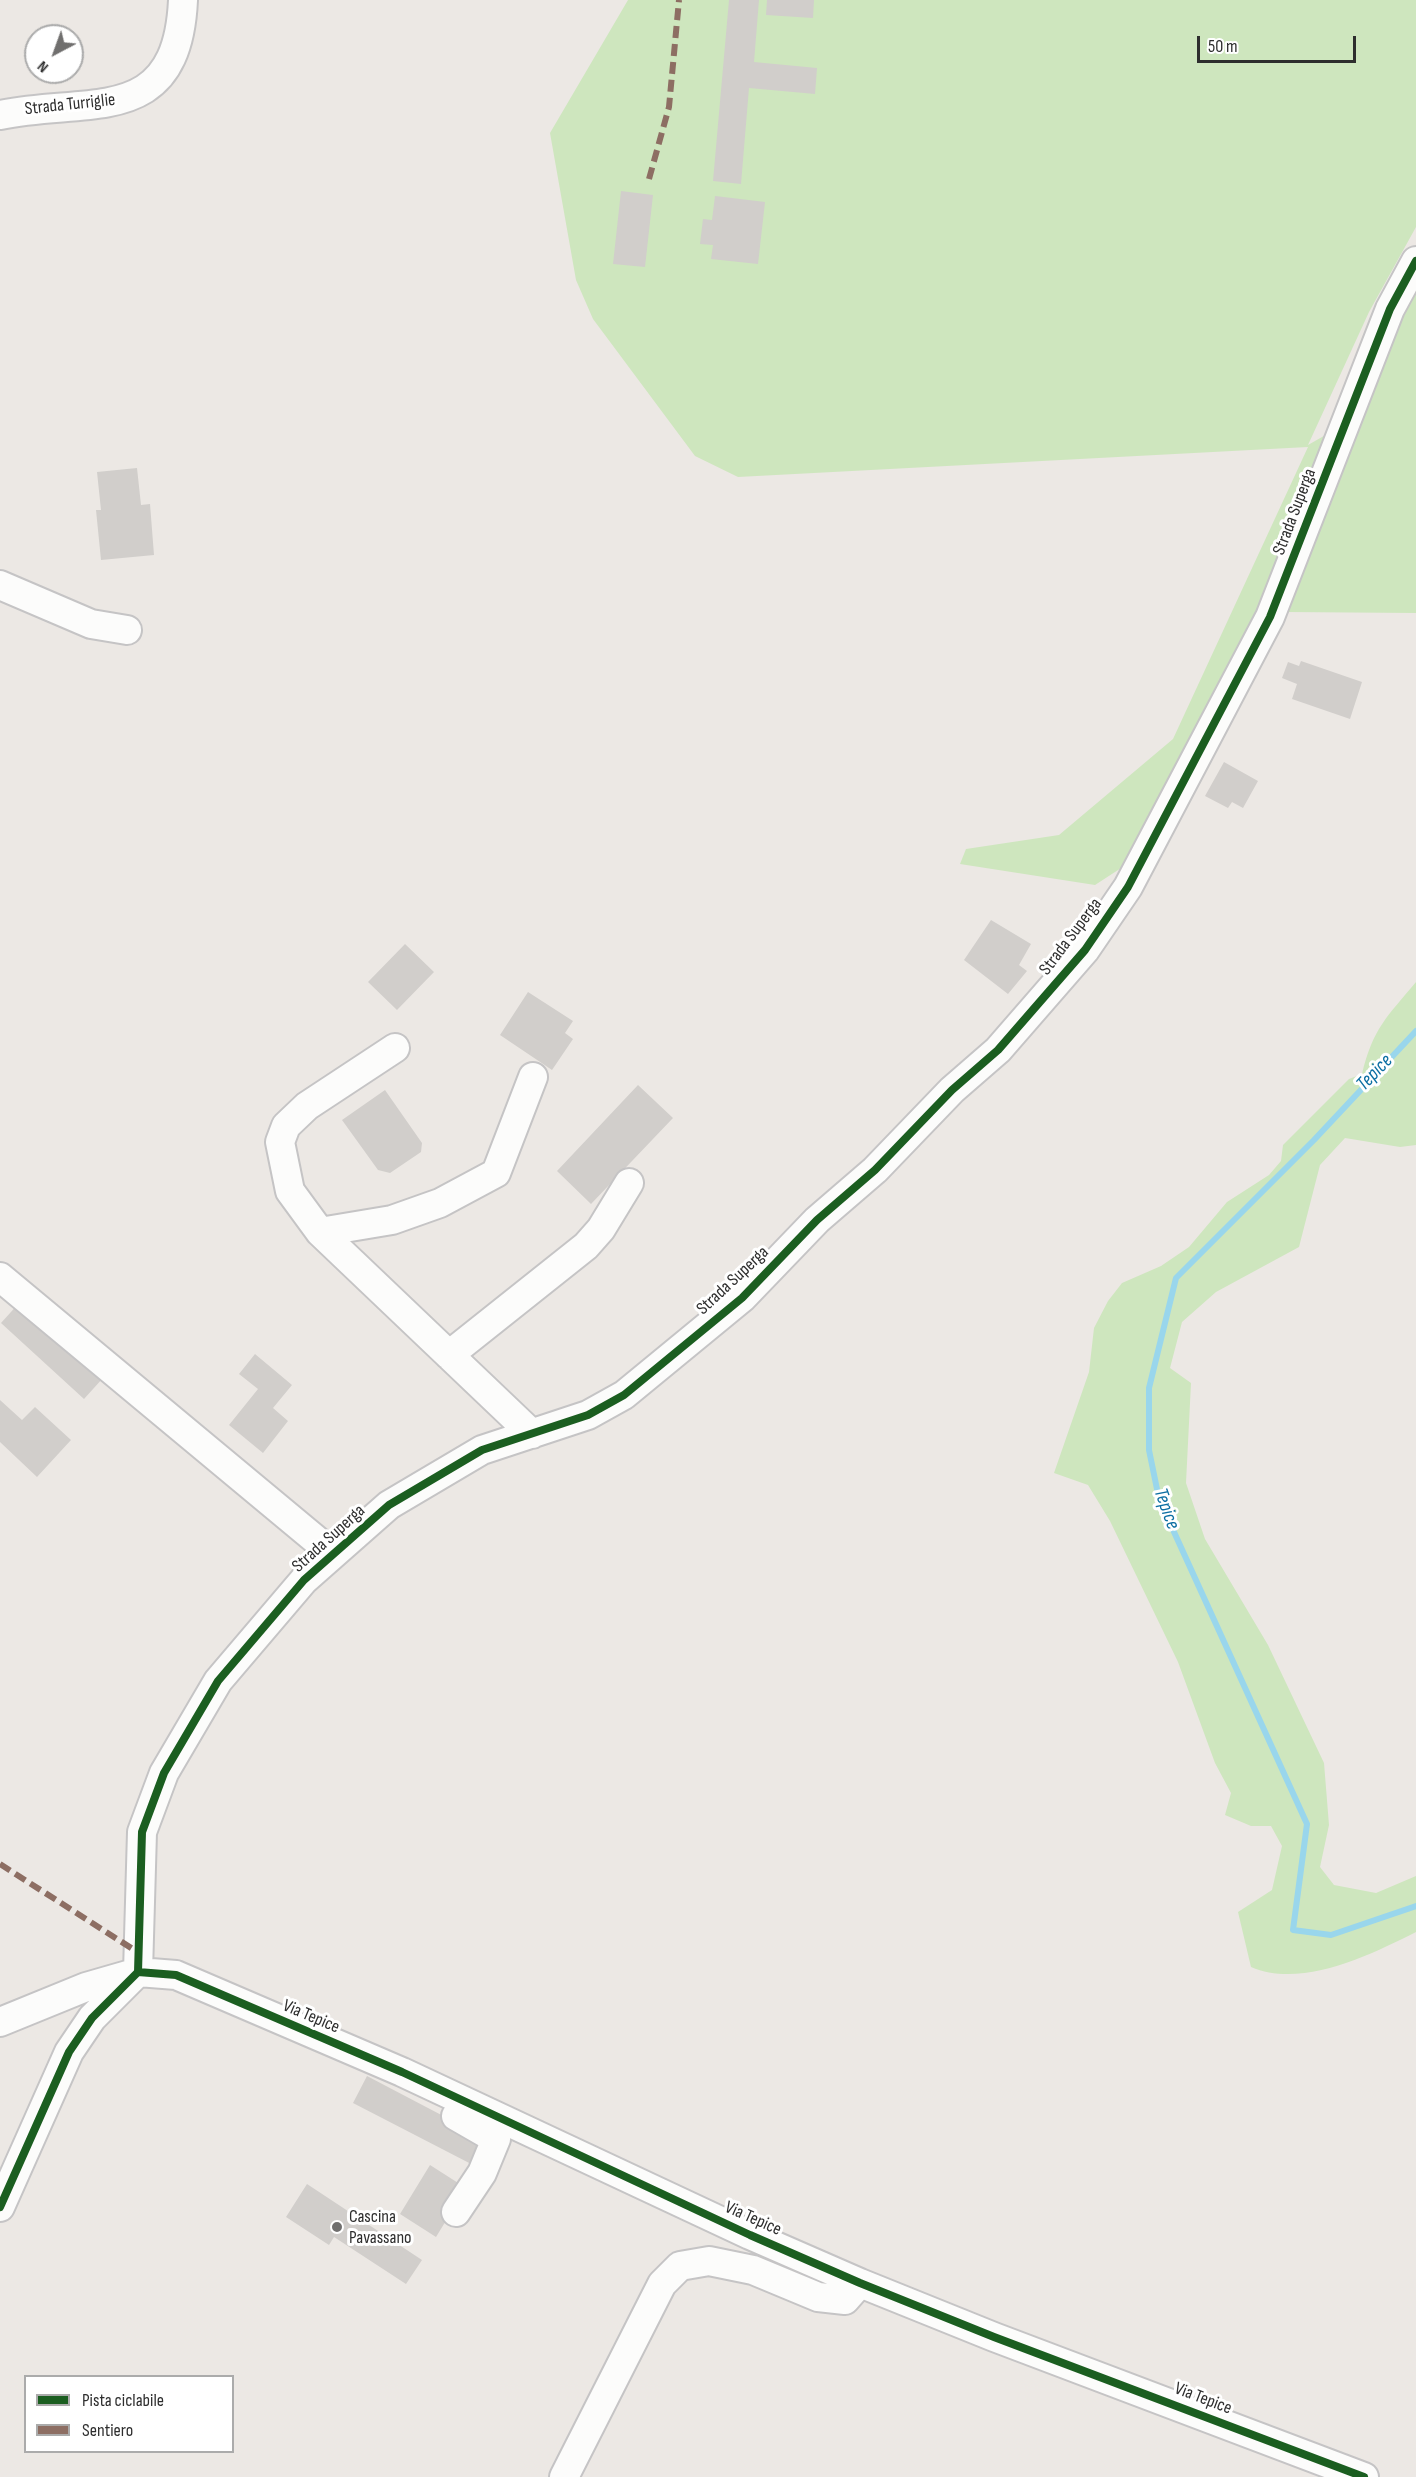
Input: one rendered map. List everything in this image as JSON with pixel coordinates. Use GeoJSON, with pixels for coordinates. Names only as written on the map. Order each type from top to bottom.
{"type":"FeatureCollection","features":[{"type":"Feature","properties":{"kind":"street","name":"Strada Turriglie"},"geometry":{"type":"LineString","coordinates":[[0,115],[27,109],[101,105],[133,97],[154,81],[172,55],[182,23],[183,0]]}},
{"type":"Feature","properties":{"kind":"street","name":"Strada Superga"},"geometry":{"type":"LineString","coordinates":[[138,1972],[142,1832],[164,1773],[218,1682],[304,1580],[389,1505],[482,1450],[588,1415],[624,1395],[742,1298],[816,1220],[875,1170],[952,1090],[998,1050],[1084,950],[1128,887],[1270,617],[1390,309],[1416,261]]}},
{"type":"Feature","properties":{"kind":"street"},"geometry":{"type":"LineString","coordinates":[[0,585],[91,624],[127,630]]}},
{"type":"Feature","properties":{"kind":"street"},"geometry":{"type":"LineString","coordinates":[[395,1048],[307,1106],[286,1126],[280,1142],[290,1191],[320,1232],[532,1434]]}},
{"type":"Feature","properties":{"kind":"street"},"geometry":{"type":"LineString","coordinates":[[320,1232],[392,1220],[440,1203],[496,1173],[533,1077]]}},
{"type":"Feature","properties":{"kind":"street"},"geometry":{"type":"LineString","coordinates":[[449,1355],[586,1246],[601,1229],[629,1183]]}},
{"type":"Feature","properties":{"kind":"street"},"geometry":{"type":"LineString","coordinates":[[0,1277],[333,1554]]}},
{"type":"Feature","properties":{"kind":"street"},"geometry":{"type":"LineString","coordinates":[[0,2022],[86,1987],[138,1972]]}},
{"type":"Feature","properties":{"kind":"street"},"geometry":{"type":"LineString","coordinates":[[0,2207],[69,2052],[92,2018],[138,1972]]}},
{"type":"Feature","properties":{"kind":"street","name":"Via Tepice"},"geometry":{"type":"LineString","coordinates":[[138,1972],[176,1975],[450,2095],[750,2235],[860,2283],[994,2337],[1364,2477]]}},
{"type":"Feature","properties":{"kind":"street"},"geometry":{"type":"LineString","coordinates":[[450,2095],[444,2104],[447,2110],[496,2139],[482,2173],[456,2212]]}},
{"type":"Feature","properties":{"kind":"street"},"geometry":{"type":"LineString","coordinates":[[564,2477],[662,2284],[680,2266],[709,2261],[753,2270],[818,2297],[845,2300],[860,2283]]}},
{"type":"Feature","properties":{"kind":"green space"},"geometry":{"type":"Polygon","coordinates":[[[628,0],[1416,0],[1416,227],[1369,312],[1308,445],[1336,429],[1260,620],[1135,859],[1095,885],[960,864],[966,849],[1059,835],[1173,739],[1308,447],[738,477],[695,456],[593,319],[576,280],[550,133],[628,0]]]}},
{"type":"Feature","properties":{"kind":"green space"},"geometry":{"type":"Polygon","coordinates":[[[1416,283],[1416,613],[1285,612],[1356,422],[1416,283]]]}},
{"type":"Feature","properties":{"kind":"green space"},"geometry":{"type":"Polygon","coordinates":[[[1416,982],[1416,1145],[1400,1147],[1345,1138],[1320,1165],[1299,1247],[1216,1292],[1182,1322],[1170,1368],[1191,1383],[1186,1483],[1205,1539],[1268,1645],[1324,1763],[1329,1825],[1320,1867],[1334,1885],[1376,1893],[1416,1876],[1416,1932],[1357,1959],[1335,1966],[1313,1972],[1271,1973],[1251,1967],[1238,1912],[1272,1890],[1282,1846],[1271,1826],[1251,1826],[1225,1815],[1231,1793],[1215,1763],[1178,1662],[1110,1521],[1088,1485],[1054,1473],[1089,1372],[1094,1328],[1108,1301],[1122,1283],[1161,1266],[1189,1247],[1227,1202],[1269,1175],[1281,1161],[1283,1145],[1349,1079],[1362,1074],[1376,1034],[1389,1014],[1416,982]]]}},
{"type":"Feature","properties":{"kind":"building"},"geometry":{"type":"Polygon","coordinates":[[[729,0],[759,0],[754,62],[817,68],[815,94],[749,88],[741,184],[713,181],[729,0]]]}},
{"type":"Feature","properties":{"kind":"building"},"geometry":{"type":"Polygon","coordinates":[[[767,0],[814,0],[813,18],[766,15],[767,0]]]}},
{"type":"Feature","properties":{"kind":"building"},"geometry":{"type":"Polygon","coordinates":[[[621,191],[653,195],[645,267],[613,264],[621,191]]]}},
{"type":"Feature","properties":{"kind":"building"},"geometry":{"type":"Polygon","coordinates":[[[715,196],[765,202],[758,264],[711,259],[713,245],[700,244],[703,219],[712,220],[715,196]]]}},
{"type":"Feature","properties":{"kind":"building"},"geometry":{"type":"Polygon","coordinates":[[[137,468],[141,505],[150,504],[154,555],[101,560],[96,510],[101,510],[97,472],[137,468]]]}},
{"type":"Feature","properties":{"kind":"building"},"geometry":{"type":"Polygon","coordinates":[[[1301,661],[1362,682],[1350,719],[1292,699],[1297,684],[1282,678],[1288,662],[1299,666],[1301,661]]]}},
{"type":"Feature","properties":{"kind":"building"},"geometry":{"type":"Polygon","coordinates":[[[1224,762],[1258,781],[1243,808],[1232,802],[1228,808],[1205,796],[1224,762]]]}},
{"type":"Feature","properties":{"kind":"building"},"geometry":{"type":"Polygon","coordinates":[[[991,920],[1031,944],[1019,965],[1027,971],[1008,994],[964,960],[991,920]]]}},
{"type":"Feature","properties":{"kind":"building"},"geometry":{"type":"Polygon","coordinates":[[[405,944],[434,972],[397,1010],[368,982],[405,944]]]}},
{"type":"Feature","properties":{"kind":"building"},"geometry":{"type":"Polygon","coordinates":[[[528,992],[573,1021],[565,1033],[573,1039],[552,1070],[500,1035],[528,992]]]}},
{"type":"Feature","properties":{"kind":"building"},"geometry":{"type":"Polygon","coordinates":[[[638,1085],[673,1118],[591,1204],[557,1171],[638,1085]]]}},
{"type":"Feature","properties":{"kind":"building"},"geometry":{"type":"Polygon","coordinates":[[[385,1090],[422,1143],[421,1152],[390,1173],[378,1170],[342,1120],[385,1090]]]}},
{"type":"Feature","properties":{"kind":"building"},"geometry":{"type":"Polygon","coordinates":[[[20,1302],[103,1378],[84,1399],[1,1323],[20,1302]]]}},
{"type":"Feature","properties":{"kind":"building"},"geometry":{"type":"Polygon","coordinates":[[[255,1354],[292,1385],[273,1408],[288,1421],[263,1453],[229,1425],[258,1389],[239,1374],[255,1354]]]}},
{"type":"Feature","properties":{"kind":"building"},"geometry":{"type":"Polygon","coordinates":[[[0,1400],[22,1420],[35,1407],[71,1440],[37,1477],[0,1442],[0,1400]]]}},
{"type":"Feature","properties":{"kind":"building"},"geometry":{"type":"Polygon","coordinates":[[[367,2076],[489,2140],[475,2166],[353,2103],[367,2076]]]}},
{"type":"Feature","properties":{"kind":"building"},"geometry":{"type":"Polygon","coordinates":[[[430,2165],[466,2188],[436,2237],[400,2214],[430,2165]]]}},
{"type":"Feature","properties":{"kind":"building","name":"Cascina Pavassano"},"geometry":{"type":"Polygon","coordinates":[[[307,2184],[422,2260],[406,2284],[334,2237],[329,2245],[286,2217],[307,2184]]]}},
{"type":"Feature","properties":{"kind":"waterway","name":"Tepice"},"geometry":{"type":"LineString","coordinates":[[1416,1031],[1314,1140],[1176,1278],[1149,1388],[1149,1450],[1159,1499],[1307,1824],[1293,1930],[1331,1935],[1416,1906]]}},
{"type":"Feature","properties":{"kind":"marked path"},"geometry":{"type":"LineString","coordinates":[[649,179],[669,107],[679,0]]}},
{"type":"Feature","properties":{"kind":"marked path"},"geometry":{"type":"LineString","coordinates":[[0,1864],[139,1953]]}},
{"type":"Feature","properties":{"kind":"cycle path"},"geometry":{"type":"LineString","coordinates":[[0,2207],[69,2052],[92,2018],[138,1972],[142,1832],[164,1773],[218,1681],[304,1580],[389,1505],[482,1450],[588,1415],[624,1395],[742,1298],[817,1220],[875,1170],[952,1090],[998,1050],[1085,950],[1128,887],[1270,617],[1390,309],[1416,261]]}},
{"type":"Feature","properties":{"kind":"cycle path"},"geometry":{"type":"LineString","coordinates":[[138,1972],[176,1975],[402,2072],[750,2235],[860,2283],[994,2337],[1364,2477]]}},
{"type":"Feature","properties":{"kind":"place","name":"Cascina Pavassano"},"geometry":{"type":"Point","coordinates":[337,2227]}}]}
